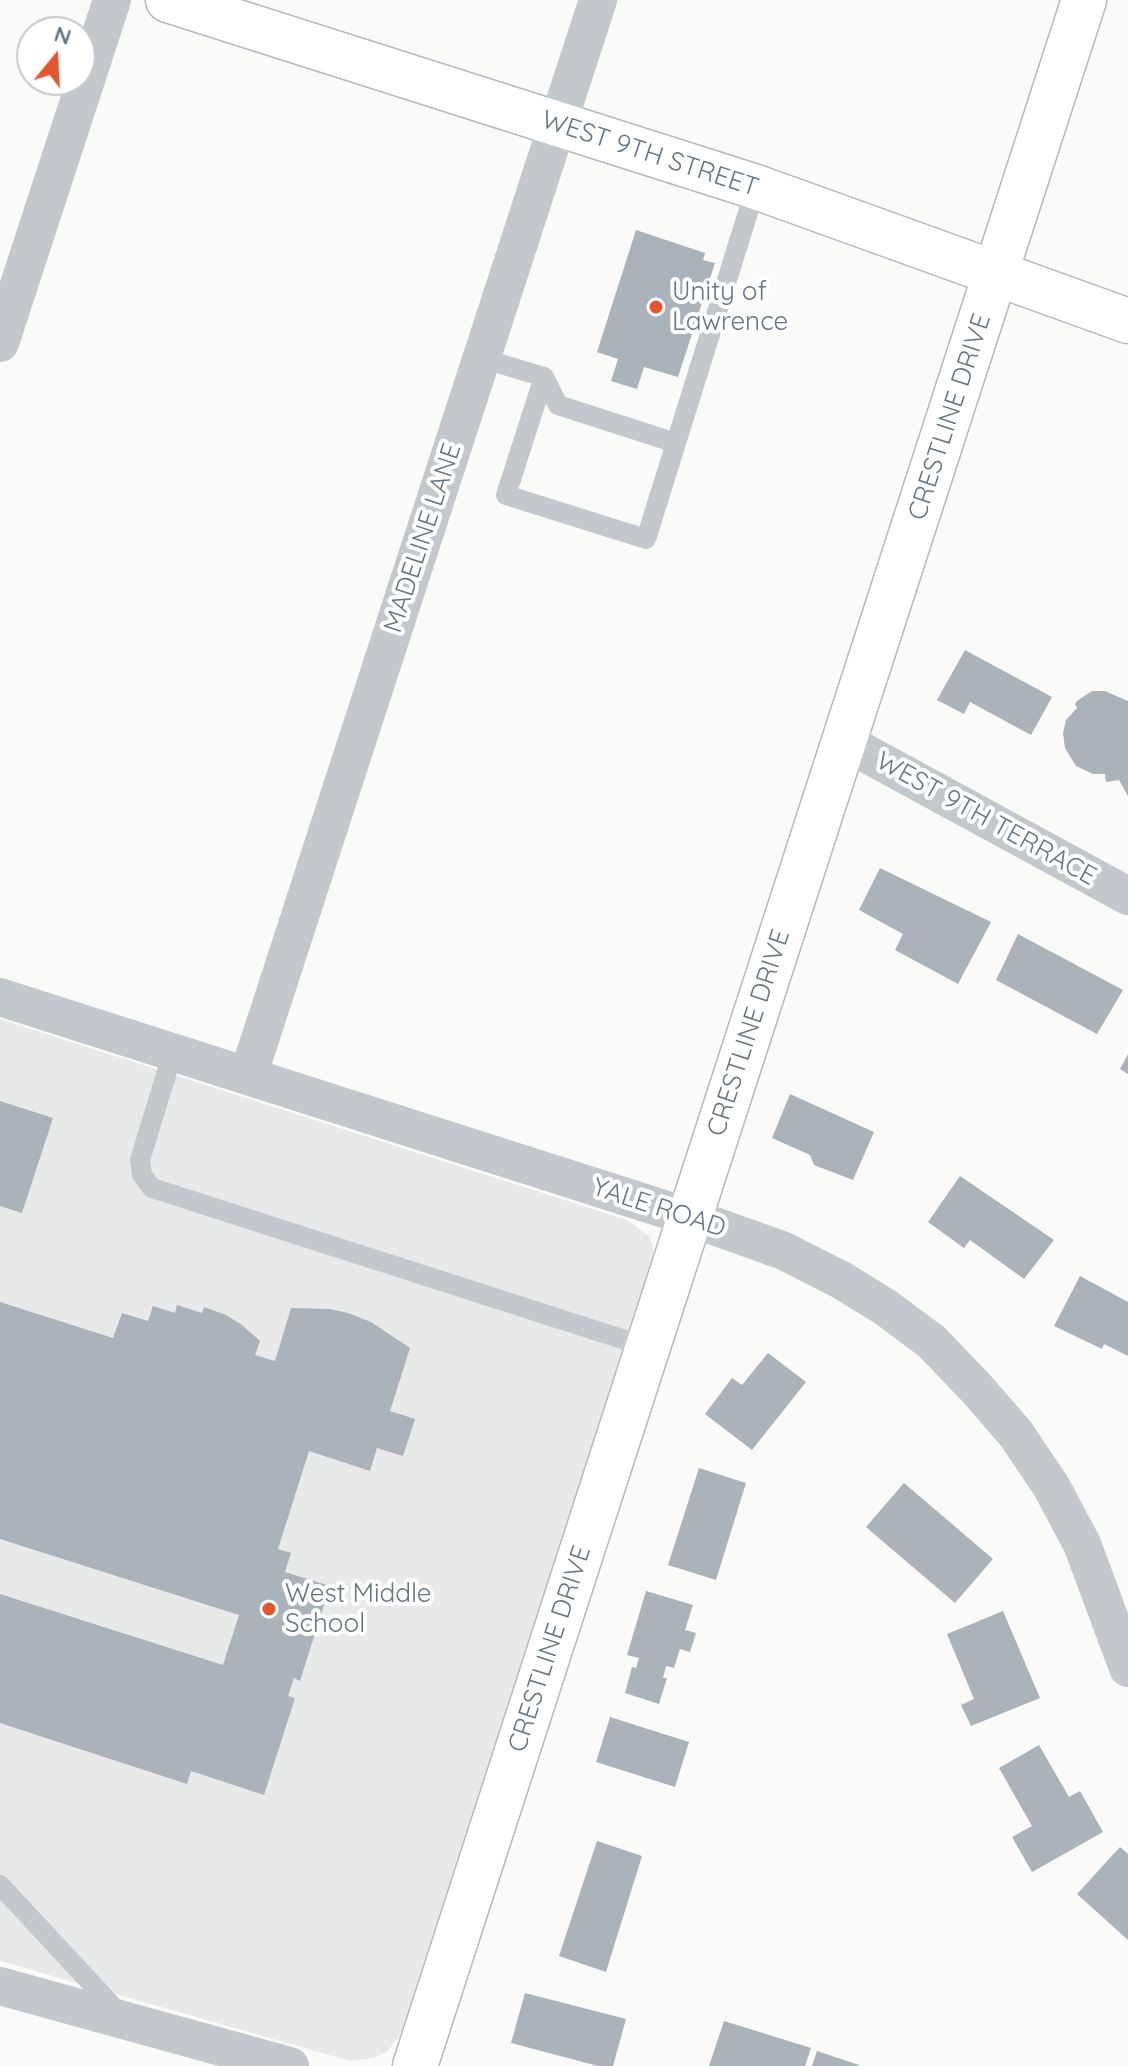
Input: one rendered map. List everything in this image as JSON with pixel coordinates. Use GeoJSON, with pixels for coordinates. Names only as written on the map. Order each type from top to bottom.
{"type":"FeatureCollection","features":[{"type":"Feature","properties":{"kind":"street"},"geometry":{"type":"LineString","coordinates":[[0,343],[112,0]]}},
{"type":"Feature","properties":{"kind":"street","name":"WEST 9TH STREET"},"geometry":{"type":"LineString","coordinates":[[168,0],[756,187],[1128,321]]}},
{"type":"Feature","properties":{"kind":"street","name":"MADELINE LANE"},"geometry":{"type":"LineString","coordinates":[[248,1076],[598,0]]}},
{"type":"Feature","properties":{"kind":"street","name":"CRESTLINE DRIVE"},"geometry":{"type":"LineString","coordinates":[[415,2066],[1084,0]]}},
{"type":"Feature","properties":{"kind":"street","name":"WEST 9TH TERRACE"},"geometry":{"type":"LineString","coordinates":[[845,742],[1128,896]]}},
{"type":"Feature","properties":{"kind":"street","name":"YALE ROAD"},"geometry":{"type":"LineString","coordinates":[[0,997],[689,1217],[784,1251],[841,1280],[885,1307],[932,1342],[1016,1434],[1051,1486],[1087,1556],[1128,1668]]}},
{"type":"Feature","properties":{"kind":"street"},"geometry":{"type":"LineString","coordinates":[[0,1986],[290,2066]]}},
{"type":"Feature","properties":{"kind":"lane"},"geometry":{"type":"LineString","coordinates":[[544,377],[506,495],[646,539],[756,187]]}},
{"type":"Feature","properties":{"kind":"lane"},"geometry":{"type":"LineString","coordinates":[[481,358],[544,377],[558,405],[676,443]]}},
{"type":"Feature","properties":{"kind":"lane"},"geometry":{"type":"LineString","coordinates":[[173,1052],[140,1160],[142,1175],[152,1188],[647,1347]]}},
{"type":"Feature","properties":{"kind":"lane"},"geometry":{"type":"LineString","coordinates":[[0,1885],[126,2021]]}},
{"type":"Feature","properties":{"kind":"shaded area","name":"West Middle School"},"geometry":{"type":"Polygon","coordinates":[[[0,1019],[627,1220],[649,1236],[653,1246],[653,1257],[400,2035],[388,2051],[373,2058],[350,2061],[0,1961],[0,1019]]]}},
{"type":"Feature","properties":{"kind":"building","name":"Unity of Lawrence"},"geometry":{"type":"Polygon","coordinates":[[[636,230],[705,253],[703,260],[715,263],[678,377],[644,367],[637,389],[611,381],[618,359],[597,352],[636,230]]]}},
{"type":"Feature","properties":{"kind":"building"},"geometry":{"type":"Polygon","coordinates":[[[965,650],[1052,697],[1031,735],[970,702],[964,714],[937,700],[965,650]]]}},
{"type":"Feature","properties":{"kind":"building"},"geometry":{"type":"Polygon","coordinates":[[[1092,691],[1105,691],[1128,701],[1128,796],[1119,780],[1106,782],[1105,774],[1093,774],[1076,766],[1065,748],[1063,733],[1066,720],[1077,708],[1077,701],[1092,691]]]}},
{"type":"Feature","properties":{"kind":"building"},"geometry":{"type":"Polygon","coordinates":[[[880,868],[991,922],[958,984],[895,950],[903,934],[859,910],[880,868]]]}},
{"type":"Feature","properties":{"kind":"building"},"geometry":{"type":"Polygon","coordinates":[[[1018,934],[1123,990],[1097,1034],[996,980],[1018,934]]]}},
{"type":"Feature","properties":{"kind":"building"},"geometry":{"type":"Polygon","coordinates":[[[1128,1054],[1128,1074],[1120,1069],[1128,1054]]]}},
{"type":"Feature","properties":{"kind":"building"},"geometry":{"type":"Polygon","coordinates":[[[790,1094],[874,1132],[853,1180],[814,1165],[810,1155],[772,1138],[790,1094]]]}},
{"type":"Feature","properties":{"kind":"building"},"geometry":{"type":"Polygon","coordinates":[[[0,1101],[53,1118],[22,1213],[0,1206],[0,1101]]]}},
{"type":"Feature","properties":{"kind":"building"},"geometry":{"type":"Polygon","coordinates":[[[960,1176],[1054,1240],[1024,1279],[970,1240],[964,1248],[928,1222],[960,1176]]]}},
{"type":"Feature","properties":{"kind":"building"},"geometry":{"type":"Polygon","coordinates":[[[1080,1276],[1128,1302],[1128,1356],[1104,1344],[1102,1349],[1054,1326],[1080,1276]]]}},
{"type":"Feature","properties":{"kind":"building"},"geometry":{"type":"Polygon","coordinates":[[[0,1302],[113,1338],[122,1313],[148,1321],[153,1306],[175,1313],[177,1305],[202,1313],[204,1307],[242,1325],[260,1341],[255,1355],[275,1361],[291,1308],[330,1309],[371,1322],[410,1348],[390,1411],[415,1419],[403,1456],[377,1448],[370,1471],[309,1451],[278,1549],[291,1553],[285,1572],[330,1586],[300,1681],[294,1678],[288,1696],[295,1698],[264,1795],[191,1771],[187,1784],[0,1723],[0,1594],[223,1665],[239,1615],[0,1539],[0,1302]]]}},
{"type":"Feature","properties":{"kind":"building"},"geometry":{"type":"Polygon","coordinates":[[[768,1353],[806,1382],[752,1450],[705,1414],[732,1378],[742,1385],[768,1353]]]}},
{"type":"Feature","properties":{"kind":"building"},"geometry":{"type":"Polygon","coordinates":[[[699,1468],[746,1483],[716,1580],[668,1565],[699,1468]]]}},
{"type":"Feature","properties":{"kind":"building"},"geometry":{"type":"Polygon","coordinates":[[[904,1483],[993,1559],[955,1603],[866,1527],[904,1483]]]}},
{"type":"Feature","properties":{"kind":"building"},"geometry":{"type":"Polygon","coordinates":[[[646,1591],[693,1605],[685,1630],[696,1633],[690,1652],[680,1649],[674,1668],[666,1666],[663,1678],[667,1678],[659,1704],[625,1693],[632,1667],[636,1668],[639,1658],[627,1655],[646,1591]]]}},
{"type":"Feature","properties":{"kind":"building"},"geometry":{"type":"Polygon","coordinates":[[[1003,1611],[1040,1698],[971,1726],[961,1705],[974,1699],[947,1634],[1003,1611]]]}},
{"type":"Feature","properties":{"kind":"building"},"geometry":{"type":"Polygon","coordinates":[[[610,1717],[689,1742],[675,1787],[596,1762],[610,1717]]]}},
{"type":"Feature","properties":{"kind":"building"},"geometry":{"type":"Polygon","coordinates":[[[1039,1745],[1069,1797],[1080,1791],[1103,1832],[1032,1872],[1012,1837],[1032,1826],[999,1768],[1039,1745]]]}},
{"type":"Feature","properties":{"kind":"building"},"geometry":{"type":"Polygon","coordinates":[[[597,1841],[642,1856],[606,1972],[559,1956],[597,1841]]]}},
{"type":"Feature","properties":{"kind":"building"},"geometry":{"type":"Polygon","coordinates":[[[1120,1847],[1128,1854],[1128,1940],[1077,1894],[1120,1847]]]}},
{"type":"Feature","properties":{"kind":"building"},"geometry":{"type":"Polygon","coordinates":[[[525,1993],[626,2019],[613,2066],[598,2066],[511,2043],[525,1993]]]}},
{"type":"Feature","properties":{"kind":"building"},"geometry":{"type":"Polygon","coordinates":[[[724,2021],[811,2048],[805,2066],[709,2066],[724,2021]]]}},
{"type":"Feature","properties":{"kind":"building"},"geometry":{"type":"Polygon","coordinates":[[[817,2051],[859,2065],[859,2066],[812,2066],[817,2051]]]}},
{"type":"Feature","properties":{"kind":"place","name":"Unity of Lawrence"},"geometry":{"type":"Point","coordinates":[656,307]}},
{"type":"Feature","properties":{"kind":"place","name":"West Middle School"},"geometry":{"type":"Point","coordinates":[269,1609]}}]}
